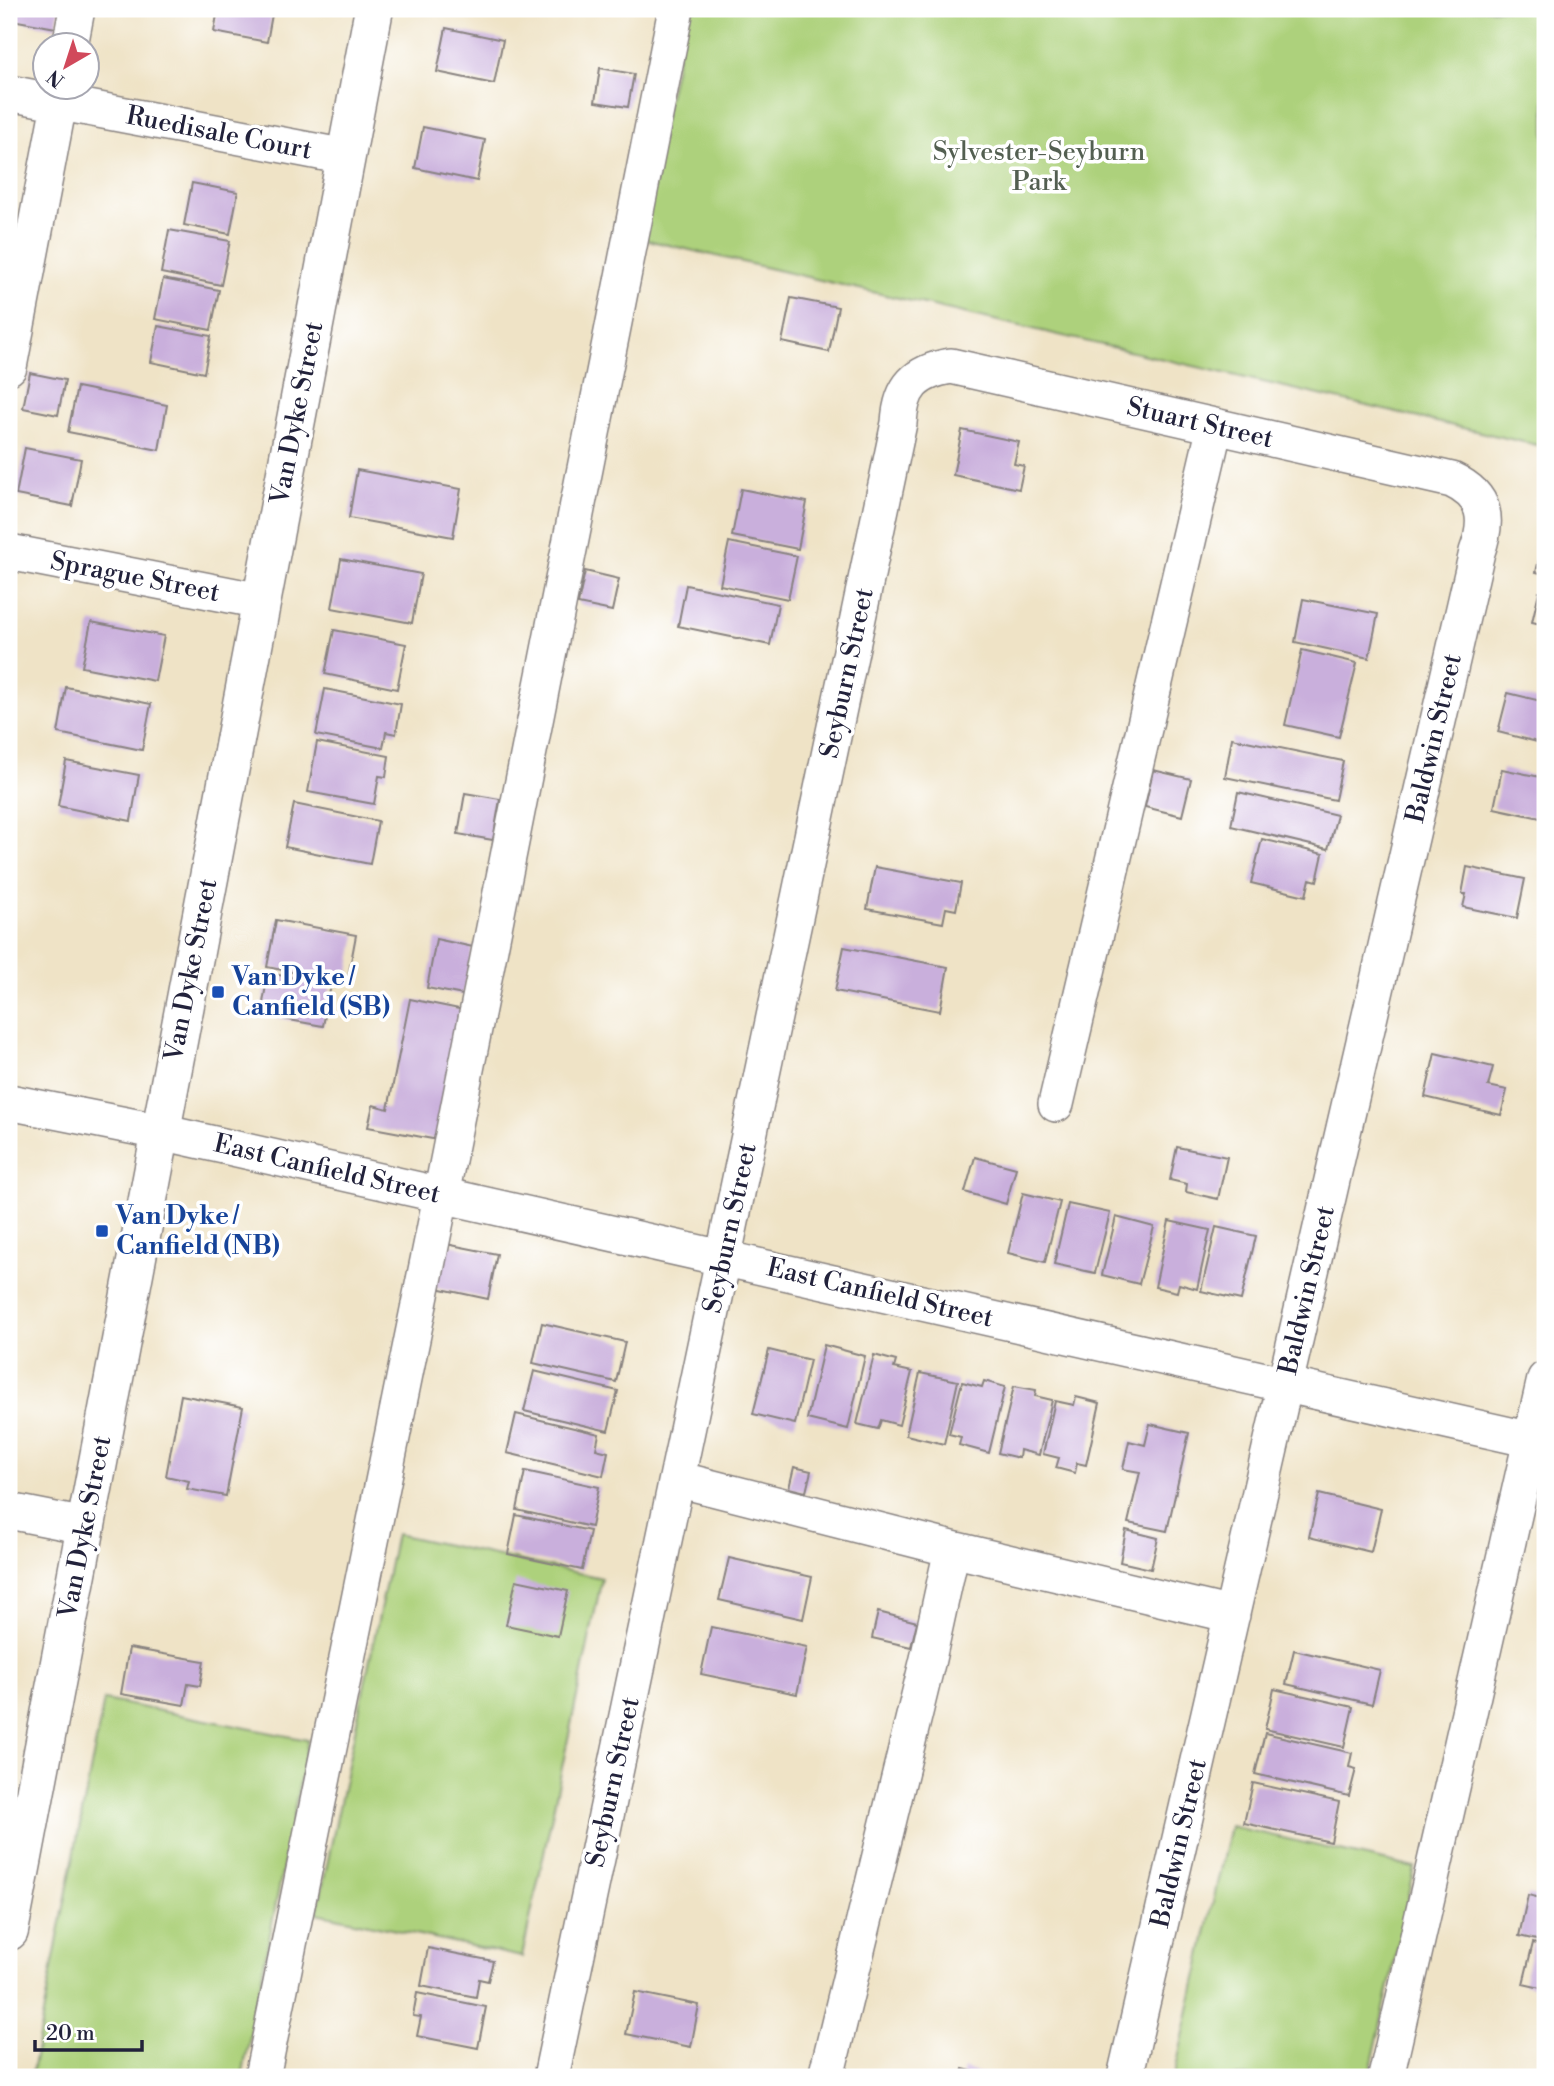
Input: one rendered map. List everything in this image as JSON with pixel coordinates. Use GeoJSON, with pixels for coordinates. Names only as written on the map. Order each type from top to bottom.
{"type":"FeatureCollection","features":[{"type":"Feature","properties":{"kind":"main road","name":"Van Dyke Street"},"geometry":{"type":"LineString","coordinates":[[9,1931],[374,9]]}},
{"type":"Feature","properties":{"kind":"street"},"geometry":{"type":"LineString","coordinates":[[73,32],[77,9]]}},
{"type":"Feature","properties":{"kind":"street"},"geometry":{"type":"LineString","coordinates":[[262,2077],[441,1195],[676,9]]}},
{"type":"Feature","properties":{"kind":"street","name":"Ruedisale Court"},"geometry":{"type":"LineString","coordinates":[[9,93],[32,94]]}},
{"type":"Feature","properties":{"kind":"street"},"geometry":{"type":"LineString","coordinates":[[9,367],[13,318],[59,102]]}},
{"type":"Feature","properties":{"kind":"street","name":"Ruedisale Court"},"geometry":{"type":"LineString","coordinates":[[92,102],[346,157]]}},
{"type":"Feature","properties":{"kind":"street","name":"Stuart Street"},"geometry":{"type":"LineString","coordinates":[[914,380],[932,369],[951,366],[1452,480],[1473,493],[1480,504]]}},
{"type":"Feature","properties":{"kind":"street","name":"Seyburn Street"},"geometry":{"type":"LineString","coordinates":[[551,2077],[901,404],[914,380]]}},
{"type":"Feature","properties":{"kind":"street"},"geometry":{"type":"LineString","coordinates":[[1056,1104],[1215,426]]}},
{"type":"Feature","properties":{"kind":"street","name":"Baldwin Street"},"geometry":{"type":"LineString","coordinates":[[1125,2077],[1477,552],[1484,533],[1484,516],[1480,504]]}},
{"type":"Feature","properties":{"kind":"street","name":"Sprague Street"},"geometry":{"type":"LineString","coordinates":[[9,552],[261,601]]}},
{"type":"Feature","properties":{"kind":"street","name":"East Canfield Street"},"geometry":{"type":"LineString","coordinates":[[9,1102],[161,1132],[1538,1441]]}},
{"type":"Feature","properties":{"kind":"street"},"geometry":{"type":"LineString","coordinates":[[1386,2077],[1538,1441],[1545,1379]]}},
{"type":"Feature","properties":{"kind":"street"},"geometry":{"type":"LineString","coordinates":[[677,1479],[952,1549],[1232,1615]]}},
{"type":"Feature","properties":{"kind":"street"},"geometry":{"type":"LineString","coordinates":[[9,1511],[85,1526]]}},
{"type":"Feature","properties":{"kind":"street"},"geometry":{"type":"LineString","coordinates":[[826,2077],[928,1659],[952,1549]]}},
{"type":"Feature","properties":{"kind":"green space","name":"Sylvester-Seyburn Park"},"geometry":{"type":"Polygon","coordinates":[[[688,9],[1545,9],[1545,447],[638,238],[688,9]]]}},
{"type":"Feature","properties":{"kind":"green space"},"geometry":{"type":"Polygon","coordinates":[[[396,1534],[602,1578],[522,1957],[317,1913],[396,1534]]]}},
{"type":"Feature","properties":{"kind":"green space"},"geometry":{"type":"Polygon","coordinates":[[[104,1700],[308,1740],[242,2077],[31,2077],[104,1700]]]}},
{"type":"Feature","properties":{"kind":"green space"},"geometry":{"type":"Polygon","coordinates":[[[1230,1826],[1415,1868],[1369,2077],[1174,2077],[1230,1826]]]}},
{"type":"Feature","properties":{"kind":"building"},"geometry":{"type":"Polygon","coordinates":[[[14,9],[59,9],[56,28],[12,20],[14,9]]]}},
{"type":"Feature","properties":{"kind":"building"},"geometry":{"type":"Polygon","coordinates":[[[218,9],[273,9],[267,42],[214,32],[218,9]]]}},
{"type":"Feature","properties":{"kind":"building"},"geometry":{"type":"Polygon","coordinates":[[[446,28],[503,40],[494,84],[437,72],[446,28]]]}},
{"type":"Feature","properties":{"kind":"building"},"geometry":{"type":"Polygon","coordinates":[[[600,68],[634,74],[628,107],[595,102],[600,68]]]}},
{"type":"Feature","properties":{"kind":"building"},"geometry":{"type":"Polygon","coordinates":[[[423,127],[485,140],[477,181],[415,168],[423,127]]]}},
{"type":"Feature","properties":{"kind":"building"},"geometry":{"type":"Polygon","coordinates":[[[192,183],[238,192],[230,234],[184,225],[192,183]]]}},
{"type":"Feature","properties":{"kind":"building"},"geometry":{"type":"Polygon","coordinates":[[[169,230],[230,241],[221,285],[161,273],[169,230]]]}},
{"type":"Feature","properties":{"kind":"building"},"geometry":{"type":"Polygon","coordinates":[[[163,279],[219,290],[211,330],[155,319],[163,279]]]}},
{"type":"Feature","properties":{"kind":"building"},"geometry":{"type":"Polygon","coordinates":[[[791,298],[838,307],[829,352],[782,342],[791,298]]]}},
{"type":"Feature","properties":{"kind":"building"},"geometry":{"type":"Polygon","coordinates":[[[158,326],[211,336],[204,373],[151,362],[158,326]]]}},
{"type":"Feature","properties":{"kind":"building"},"geometry":{"type":"Polygon","coordinates":[[[30,373],[65,380],[58,415],[23,408],[30,373]]]}},
{"type":"Feature","properties":{"kind":"building"},"geometry":{"type":"Polygon","coordinates":[[[77,387],[167,405],[159,450],[68,432],[77,387]]]}},
{"type":"Feature","properties":{"kind":"building"},"geometry":{"type":"Polygon","coordinates":[[[962,430],[1019,442],[1014,464],[1024,466],[1019,489],[953,475],[962,430]]]}},
{"type":"Feature","properties":{"kind":"building"},"geometry":{"type":"Polygon","coordinates":[[[25,448],[81,459],[72,506],[16,495],[25,448]]]}},
{"type":"Feature","properties":{"kind":"building"},"geometry":{"type":"Polygon","coordinates":[[[357,470],[461,489],[453,537],[349,518],[357,470]]]}},
{"type":"Feature","properties":{"kind":"building"},"geometry":{"type":"Polygon","coordinates":[[[741,489],[807,502],[798,549],[732,536],[741,489]]]}},
{"type":"Feature","properties":{"kind":"building"},"geometry":{"type":"Polygon","coordinates":[[[1545,538],[1545,574],[1536,572],[1545,538]]]}},
{"type":"Feature","properties":{"kind":"building"},"geometry":{"type":"Polygon","coordinates":[[[729,542],[797,556],[788,599],[720,585],[729,542]]]}},
{"type":"Feature","properties":{"kind":"building"},"geometry":{"type":"Polygon","coordinates":[[[341,559],[421,574],[412,623],[332,608],[341,559]]]}},
{"type":"Feature","properties":{"kind":"building"},"geometry":{"type":"Polygon","coordinates":[[[585,571],[619,579],[612,611],[578,604],[585,571]]]}},
{"type":"Feature","properties":{"kind":"building"},"geometry":{"type":"Polygon","coordinates":[[[1544,584],[1545,625],[1532,622],[1539,592],[1542,592],[1544,584]]]}},
{"type":"Feature","properties":{"kind":"building"},"geometry":{"type":"Polygon","coordinates":[[[686,585],[778,604],[770,645],[678,626],[686,585]]]}},
{"type":"Feature","properties":{"kind":"building"},"geometry":{"type":"Polygon","coordinates":[[[1303,599],[1378,614],[1369,658],[1295,642],[1303,599]]]}},
{"type":"Feature","properties":{"kind":"building"},"geometry":{"type":"Polygon","coordinates":[[[91,622],[164,636],[155,681],[82,667],[91,622]]]}},
{"type":"Feature","properties":{"kind":"building"},"geometry":{"type":"Polygon","coordinates":[[[334,630],[406,644],[397,689],[325,674],[334,630]]]}},
{"type":"Feature","properties":{"kind":"building"},"geometry":{"type":"Polygon","coordinates":[[[1302,650],[1357,663],[1339,737],[1285,725],[1302,650]]]}},
{"type":"Feature","properties":{"kind":"building"},"geometry":{"type":"Polygon","coordinates":[[[66,687],[151,704],[142,750],[58,733],[66,687]]]}},
{"type":"Feature","properties":{"kind":"building"},"geometry":{"type":"Polygon","coordinates":[[[325,689],[401,704],[396,734],[386,732],[383,748],[316,735],[325,689]]]}},
{"type":"Feature","properties":{"kind":"building"},"geometry":{"type":"Polygon","coordinates":[[[1508,693],[1545,702],[1545,744],[1498,732],[1508,693]]]}},
{"type":"Feature","properties":{"kind":"building"},"geometry":{"type":"Polygon","coordinates":[[[1232,738],[1343,761],[1335,800],[1225,777],[1232,738]]]}},
{"type":"Feature","properties":{"kind":"building"},"geometry":{"type":"Polygon","coordinates":[[[317,742],[389,756],[386,777],[379,776],[374,804],[308,792],[317,742]]]}},
{"type":"Feature","properties":{"kind":"building"},"geometry":{"type":"Polygon","coordinates":[[[66,761],[139,775],[131,821],[58,806],[66,761]]]}},
{"type":"Feature","properties":{"kind":"building"},"geometry":{"type":"Polygon","coordinates":[[[1502,769],[1545,778],[1545,819],[1494,808],[1502,769]]]}},
{"type":"Feature","properties":{"kind":"building"},"geometry":{"type":"Polygon","coordinates":[[[1153,770],[1191,779],[1182,816],[1145,807],[1153,770]]]}},
{"type":"Feature","properties":{"kind":"building"},"geometry":{"type":"Polygon","coordinates":[[[1238,792],[1337,815],[1328,849],[1231,826],[1238,792]]]}},
{"type":"Feature","properties":{"kind":"building"},"geometry":{"type":"Polygon","coordinates":[[[465,793],[500,799],[493,840],[458,834],[465,793]]]}},
{"type":"Feature","properties":{"kind":"building"},"geometry":{"type":"Polygon","coordinates":[[[294,804],[378,821],[370,864],[285,847],[294,804]]]}},
{"type":"Feature","properties":{"kind":"building"},"geometry":{"type":"Polygon","coordinates":[[[1262,839],[1323,854],[1317,881],[1310,879],[1306,896],[1251,883],[1262,839]]]}},
{"type":"Feature","properties":{"kind":"building"},"geometry":{"type":"Polygon","coordinates":[[[875,867],[961,883],[956,910],[946,908],[943,923],[867,909],[875,867]]]}},
{"type":"Feature","properties":{"kind":"building"},"geometry":{"type":"Polygon","coordinates":[[[1467,867],[1525,879],[1517,918],[1463,907],[1466,894],[1462,894],[1467,867]]]}},
{"type":"Feature","properties":{"kind":"building"},"geometry":{"type":"Polygon","coordinates":[[[276,920],[356,935],[347,983],[267,967],[276,920]]]}},
{"type":"Feature","properties":{"kind":"building"},"geometry":{"type":"Polygon","coordinates":[[[436,939],[473,947],[463,995],[427,988],[436,939]]]}},
{"type":"Feature","properties":{"kind":"building"},"geometry":{"type":"Polygon","coordinates":[[[844,947],[948,967],[940,1011],[835,991],[844,947]]]}},
{"type":"Feature","properties":{"kind":"building"},"geometry":{"type":"Polygon","coordinates":[[[268,973],[331,985],[323,1026],[261,1015],[268,973]]]}},
{"type":"Feature","properties":{"kind":"building"},"geometry":{"type":"Polygon","coordinates":[[[410,999],[464,1010],[438,1140],[368,1127],[373,1105],[388,1109],[410,999]]]}},
{"type":"Feature","properties":{"kind":"building"},"geometry":{"type":"Polygon","coordinates":[[[1435,1053],[1493,1067],[1488,1086],[1507,1090],[1501,1115],[1425,1097],[1435,1053]]]}},
{"type":"Feature","properties":{"kind":"building"},"geometry":{"type":"Polygon","coordinates":[[[1177,1147],[1227,1157],[1218,1199],[1186,1192],[1187,1184],[1170,1180],[1177,1147]]]}},
{"type":"Feature","properties":{"kind":"building"},"geometry":{"type":"Polygon","coordinates":[[[975,1157],[1016,1168],[1006,1204],[965,1192],[975,1157]]]}},
{"type":"Feature","properties":{"kind":"building"},"geometry":{"type":"Polygon","coordinates":[[[1023,1193],[1060,1202],[1045,1262],[1008,1253],[1023,1193]]]}},
{"type":"Feature","properties":{"kind":"building"},"geometry":{"type":"Polygon","coordinates":[[[1068,1204],[1110,1213],[1095,1273],[1054,1264],[1068,1204]]]}},
{"type":"Feature","properties":{"kind":"building"},"geometry":{"type":"Polygon","coordinates":[[[1116,1217],[1154,1227],[1139,1284],[1102,1275],[1116,1217]]]}},
{"type":"Feature","properties":{"kind":"building"},"geometry":{"type":"Polygon","coordinates":[[[1169,1221],[1210,1230],[1197,1289],[1179,1284],[1177,1292],[1155,1287],[1169,1221]]]}},
{"type":"Feature","properties":{"kind":"building"},"geometry":{"type":"Polygon","coordinates":[[[1216,1227],[1256,1236],[1241,1300],[1201,1291],[1216,1227]]]}},
{"type":"Feature","properties":{"kind":"building"},"geometry":{"type":"Polygon","coordinates":[[[441,1243],[497,1254],[488,1299],[432,1287],[441,1243]]]}},
{"type":"Feature","properties":{"kind":"building"},"geometry":{"type":"Polygon","coordinates":[[[542,1323],[625,1342],[616,1382],[533,1363],[542,1323]]]}},
{"type":"Feature","properties":{"kind":"building"},"geometry":{"type":"Polygon","coordinates":[[[824,1345],[865,1356],[848,1429],[807,1419],[824,1345]]]}},
{"type":"Feature","properties":{"kind":"building"},"geometry":{"type":"Polygon","coordinates":[[[769,1350],[810,1360],[795,1424],[753,1414],[769,1350]]]}},
{"type":"Feature","properties":{"kind":"building"},"geometry":{"type":"Polygon","coordinates":[[[874,1355],[896,1361],[894,1368],[912,1372],[899,1425],[881,1420],[878,1429],[857,1424],[874,1355]]]}},
{"type":"Feature","properties":{"kind":"building"},"geometry":{"type":"Polygon","coordinates":[[[534,1371],[618,1391],[608,1431],[524,1411],[534,1371]]]}},
{"type":"Feature","properties":{"kind":"building"},"geometry":{"type":"Polygon","coordinates":[[[920,1373],[958,1381],[944,1444],[906,1435],[920,1373]]]}},
{"type":"Feature","properties":{"kind":"building"},"geometry":{"type":"Polygon","coordinates":[[[984,1381],[1005,1387],[989,1453],[959,1445],[961,1437],[949,1434],[962,1382],[982,1387],[984,1381]]]}},
{"type":"Feature","properties":{"kind":"building"},"geometry":{"type":"Polygon","coordinates":[[[1014,1386],[1036,1390],[1035,1396],[1052,1400],[1039,1455],[1020,1450],[1019,1458],[998,1453],[1014,1386]]]}},
{"type":"Feature","properties":{"kind":"building"},"geometry":{"type":"Polygon","coordinates":[[[181,1395],[243,1407],[226,1496],[187,1489],[189,1481],[166,1476],[181,1395]]]}},
{"type":"Feature","properties":{"kind":"building"},"geometry":{"type":"Polygon","coordinates":[[[1076,1397],[1100,1403],[1086,1465],[1077,1463],[1075,1473],[1056,1468],[1059,1458],[1043,1454],[1055,1401],[1074,1405],[1076,1397]]]}},
{"type":"Feature","properties":{"kind":"building"},"geometry":{"type":"Polygon","coordinates":[[[516,1414],[599,1434],[596,1449],[608,1452],[603,1476],[507,1453],[516,1414]]]}},
{"type":"Feature","properties":{"kind":"building"},"geometry":{"type":"Polygon","coordinates":[[[1150,1424],[1189,1433],[1167,1531],[1128,1523],[1140,1472],[1123,1469],[1129,1441],[1145,1445],[1150,1424]]]}},
{"type":"Feature","properties":{"kind":"building"},"geometry":{"type":"Polygon","coordinates":[[[794,1467],[811,1471],[806,1492],[789,1488],[794,1467]]]}},
{"type":"Feature","properties":{"kind":"building"},"geometry":{"type":"Polygon","coordinates":[[[525,1471],[599,1487],[591,1527],[517,1510],[525,1471]]]}},
{"type":"Feature","properties":{"kind":"building"},"geometry":{"type":"Polygon","coordinates":[[[1319,1494],[1381,1509],[1371,1552],[1309,1537],[1319,1494]]]}},
{"type":"Feature","properties":{"kind":"building"},"geometry":{"type":"Polygon","coordinates":[[[516,1515],[590,1531],[582,1570],[508,1554],[516,1515]]]}},
{"type":"Feature","properties":{"kind":"building"},"geometry":{"type":"Polygon","coordinates":[[[1126,1530],[1158,1538],[1151,1569],[1120,1562],[1126,1530]]]}},
{"type":"Feature","properties":{"kind":"building"},"geometry":{"type":"Polygon","coordinates":[[[729,1558],[812,1577],[803,1619],[719,1600],[729,1558]]]}},
{"type":"Feature","properties":{"kind":"building"},"geometry":{"type":"Polygon","coordinates":[[[516,1580],[568,1591],[558,1636],[506,1625],[516,1580]]]}},
{"type":"Feature","properties":{"kind":"building"},"geometry":{"type":"Polygon","coordinates":[[[878,1612],[917,1622],[911,1647],[872,1638],[878,1612]]]}},
{"type":"Feature","properties":{"kind":"building"},"geometry":{"type":"Polygon","coordinates":[[[711,1627],[807,1647],[797,1694],[701,1674],[711,1627]]]}},
{"type":"Feature","properties":{"kind":"building"},"geometry":{"type":"Polygon","coordinates":[[[129,1648],[204,1661],[200,1686],[188,1684],[184,1705],[121,1694],[129,1648]]]}},
{"type":"Feature","properties":{"kind":"building"},"geometry":{"type":"Polygon","coordinates":[[[1294,1650],[1380,1670],[1372,1704],[1286,1684],[1294,1650]]]}},
{"type":"Feature","properties":{"kind":"building"},"geometry":{"type":"Polygon","coordinates":[[[1274,1689],[1353,1707],[1344,1747],[1265,1729],[1274,1689]]]}},
{"type":"Feature","properties":{"kind":"building"},"geometry":{"type":"Polygon","coordinates":[[[1265,1733],[1352,1753],[1349,1767],[1356,1769],[1349,1796],[1255,1774],[1265,1733]]]}},
{"type":"Feature","properties":{"kind":"building"},"geometry":{"type":"Polygon","coordinates":[[[1253,1783],[1339,1802],[1331,1842],[1244,1823],[1253,1783]]]}},
{"type":"Feature","properties":{"kind":"building"},"geometry":{"type":"Polygon","coordinates":[[[1528,1895],[1545,1899],[1545,1942],[1519,1936],[1528,1895]]]}},
{"type":"Feature","properties":{"kind":"building"},"geometry":{"type":"Polygon","coordinates":[[[1533,1943],[1545,1946],[1545,1989],[1523,1984],[1533,1943]]]}},
{"type":"Feature","properties":{"kind":"building"},"geometry":{"type":"Polygon","coordinates":[[[428,1948],[493,1961],[488,1981],[479,1979],[476,1997],[421,1986],[428,1948]]]}},
{"type":"Feature","properties":{"kind":"building"},"geometry":{"type":"Polygon","coordinates":[[[635,1992],[699,2005],[691,2047],[626,2034],[635,1992]]]}},
{"type":"Feature","properties":{"kind":"building"},"geometry":{"type":"Polygon","coordinates":[[[417,1993],[486,2007],[478,2048],[417,2036],[421,2017],[413,2016],[417,1993]]]}},
{"type":"Feature","properties":{"kind":"building"},"geometry":{"type":"Polygon","coordinates":[[[963,2069],[992,2076],[992,2077],[961,2077],[963,2069]]]}},
{"type":"Feature","properties":{"kind":"place","name":"Van Dyke / Canfield (SB)"},"geometry":{"type":"Point","coordinates":[218,992]}},
{"type":"Feature","properties":{"kind":"place","name":"Van Dyke / Canfield (NB)"},"geometry":{"type":"Point","coordinates":[102,1231]}}]}
